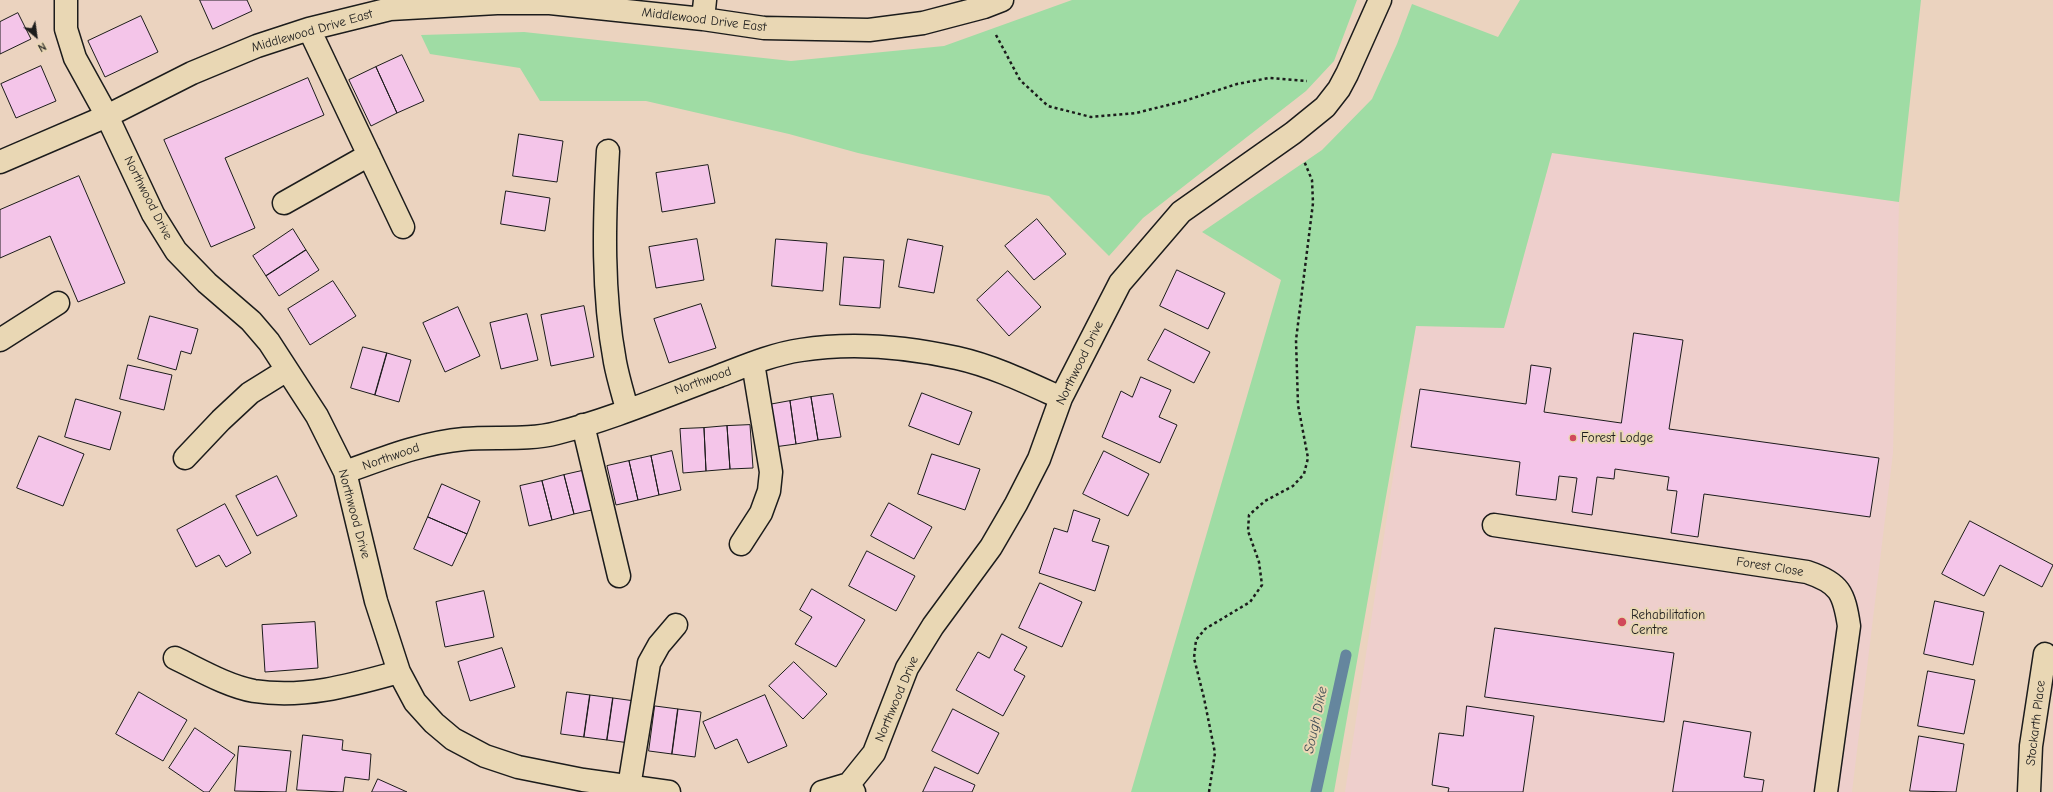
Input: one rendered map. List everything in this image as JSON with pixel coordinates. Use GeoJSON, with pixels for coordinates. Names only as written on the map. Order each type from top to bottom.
{"type":"FeatureCollection","features":[{"type":"Feature","properties":{"kind":"street","name":"Northwood Drive"},"geometry":{"type":"LineString","coordinates":[[66,0],[66,29],[75,58],[107,116],[152,214],[176,251],[207,283],[251,321],[269,342],[317,416],[346,472],[376,601],[399,672],[415,702],[434,723],[453,739],[484,756],[518,767],[629,787],[669,792]]}},
{"type":"Feature","properties":{"kind":"street","name":"Northwood Drive"},"geometry":{"type":"LineString","coordinates":[[822,792],[851,788],[874,753],[907,668],[933,626],[991,547],[1016,504],[1039,459],[1061,398],[1120,283],[1181,212],[1293,133],[1325,107],[1339,89],[1380,0]]}},
{"type":"Feature","properties":{"kind":"street","name":"Middlewood Drive East"},"geometry":{"type":"LineString","coordinates":[[0,162],[107,116],[192,73],[257,46],[309,30],[390,9],[497,3],[550,3],[704,9],[764,28],[869,30],[923,23],[993,4]]}},
{"type":"Feature","properties":{"kind":"street"},"geometry":{"type":"LineString","coordinates":[[309,30],[403,227]]}},
{"type":"Feature","properties":{"kind":"street"},"geometry":{"type":"LineString","coordinates":[[608,151],[604,211],[607,309],[615,363],[627,409]]}},
{"type":"Feature","properties":{"kind":"street"},"geometry":{"type":"LineString","coordinates":[[284,203],[369,155]]}},
{"type":"Feature","properties":{"kind":"street"},"geometry":{"type":"LineString","coordinates":[[0,340],[58,303]]}},
{"type":"Feature","properties":{"kind":"street","name":"Northwood"},"geometry":{"type":"LineString","coordinates":[[346,472],[417,446],[464,439],[518,438],[554,434],[753,363],[800,350],[857,347],[907,350],[958,358],[1022,380],[1061,398]]}},
{"type":"Feature","properties":{"kind":"street"},"geometry":{"type":"LineString","coordinates":[[741,544],[761,513],[769,491],[771,472],[753,363]]}},
{"type":"Feature","properties":{"kind":"street"},"geometry":{"type":"LineString","coordinates":[[184,458],[220,420],[250,393],[287,370]]}},
{"type":"Feature","properties":{"kind":"street"},"geometry":{"type":"LineString","coordinates":[[582,425],[619,576]]}},
{"type":"Feature","properties":{"kind":"street","name":"Forest Close"},"geometry":{"type":"LineString","coordinates":[[1494,525],[1807,572],[1826,578],[1837,588],[1846,604],[1850,626],[1826,792]]}},
{"type":"Feature","properties":{"kind":"street"},"geometry":{"type":"LineString","coordinates":[[629,787],[649,663],[659,645],[676,625]]}},
{"type":"Feature","properties":{"kind":"street","name":"Stockarth Place"},"geometry":{"type":"LineString","coordinates":[[2029,792],[2031,746],[2045,654]]}},
{"type":"Feature","properties":{"kind":"street"},"geometry":{"type":"LineString","coordinates":[[175,658],[224,681],[254,691],[297,694],[351,685],[399,672]]}},
{"type":"Feature","properties":{"kind":"path"},"geometry":{"type":"LineString","coordinates":[[993,4],[1002,48],[1020,80],[1048,106],[1091,118],[1136,113],[1184,101],[1237,84],[1270,78],[1298,79],[1339,89]]}},
{"type":"Feature","properties":{"kind":"path"},"geometry":{"type":"LineString","coordinates":[[1209,792],[1215,753],[1194,658],[1196,640],[1205,629],[1250,602],[1262,585],[1259,562],[1248,531],[1249,514],[1265,501],[1293,486],[1304,474],[1308,458],[1298,404],[1296,340],[1314,203],[1312,180],[1293,133]]}},
{"type":"Feature","properties":{"kind":"shaded area","name":"Rehabilitation Centre"},"geometry":{"type":"Polygon","coordinates":[[[1552,153],[1899,202],[1893,453],[1852,792],[1345,792],[1416,326],[1504,328],[1552,153]]]}},
{"type":"Feature","properties":{"kind":"green space"},"geometry":{"type":"Polygon","coordinates":[[[1072,0],[1357,0],[1334,61],[1306,91],[1143,218],[1109,256],[1049,196],[858,153],[789,134],[646,101],[540,101],[520,68],[430,54],[421,35],[524,32],[791,61],[944,46],[1072,0]]]}},
{"type":"Feature","properties":{"kind":"green space"},"geometry":{"type":"Polygon","coordinates":[[[1520,0],[1921,0],[1899,202],[1552,153],[1504,328],[1416,326],[1334,792],[1131,792],[1281,280],[1202,232],[1322,150],[1372,99],[1397,44],[1412,4],[1498,37],[1520,0]]]}},
{"type":"Feature","properties":{"kind":"building"},"geometry":{"type":"Polygon","coordinates":[[[200,0],[247,0],[252,11],[213,29],[200,0]]]}},
{"type":"Feature","properties":{"kind":"building"},"geometry":{"type":"Polygon","coordinates":[[[18,13],[31,39],[0,54],[0,22],[18,13]]]}},
{"type":"Feature","properties":{"kind":"building"},"geometry":{"type":"Polygon","coordinates":[[[141,16],[158,52],[105,77],[88,41],[141,16]]]}},
{"type":"Feature","properties":{"kind":"building"},"geometry":{"type":"Polygon","coordinates":[[[402,55],[424,101],[397,113],[376,67],[402,55]]]}},
{"type":"Feature","properties":{"kind":"building"},"geometry":{"type":"Polygon","coordinates":[[[41,66],[56,101],[16,118],[1,84],[41,66]]]}},
{"type":"Feature","properties":{"kind":"building"},"geometry":{"type":"Polygon","coordinates":[[[376,67],[397,113],[371,126],[349,80],[376,67]]]}},
{"type":"Feature","properties":{"kind":"building"},"geometry":{"type":"Polygon","coordinates":[[[308,78],[324,115],[225,158],[255,228],[211,247],[164,140],[308,78]]]}},
{"type":"Feature","properties":{"kind":"building"},"geometry":{"type":"Polygon","coordinates":[[[519,134],[563,141],[557,182],[513,176],[519,134]]]}},
{"type":"Feature","properties":{"kind":"building"},"geometry":{"type":"Polygon","coordinates":[[[708,165],[715,203],[662,212],[656,173],[708,165]]]}},
{"type":"Feature","properties":{"kind":"building"},"geometry":{"type":"Polygon","coordinates":[[[79,176],[125,283],[78,302],[50,236],[0,258],[0,210],[79,176]]]}},
{"type":"Feature","properties":{"kind":"building"},"geometry":{"type":"Polygon","coordinates":[[[506,191],[550,198],[545,231],[501,224],[506,191]]]}},
{"type":"Feature","properties":{"kind":"building"},"geometry":{"type":"Polygon","coordinates":[[[1037,219],[1066,254],[1034,280],[1005,246],[1037,219]]]}},
{"type":"Feature","properties":{"kind":"building"},"geometry":{"type":"Polygon","coordinates":[[[293,229],[306,250],[266,276],[253,256],[293,229]]]}},
{"type":"Feature","properties":{"kind":"building"},"geometry":{"type":"Polygon","coordinates":[[[697,239],[704,280],[656,288],[649,247],[697,239]]]}},
{"type":"Feature","properties":{"kind":"building"},"geometry":{"type":"Polygon","coordinates":[[[776,239],[827,243],[823,291],[772,286],[776,239]]]}},
{"type":"Feature","properties":{"kind":"building"},"geometry":{"type":"Polygon","coordinates":[[[908,239],[943,246],[934,293],[899,287],[908,239]]]}},
{"type":"Feature","properties":{"kind":"building"},"geometry":{"type":"Polygon","coordinates":[[[306,250],[319,270],[279,296],[266,276],[306,250]]]}},
{"type":"Feature","properties":{"kind":"building"},"geometry":{"type":"Polygon","coordinates":[[[844,257],[884,260],[880,308],[840,305],[844,257]]]}},
{"type":"Feature","properties":{"kind":"building"},"geometry":{"type":"Polygon","coordinates":[[[1177,270],[1225,293],[1208,329],[1160,306],[1177,270]]]}},
{"type":"Feature","properties":{"kind":"building"},"geometry":{"type":"Polygon","coordinates":[[[1008,271],[1041,307],[1009,336],[977,300],[1008,271]]]}},
{"type":"Feature","properties":{"kind":"building"},"geometry":{"type":"Polygon","coordinates":[[[333,281],[356,316],[310,345],[288,309],[333,281]]]}},
{"type":"Feature","properties":{"kind":"building"},"geometry":{"type":"Polygon","coordinates":[[[701,304],[716,348],[669,363],[654,319],[701,304]]]}},
{"type":"Feature","properties":{"kind":"building"},"geometry":{"type":"Polygon","coordinates":[[[584,306],[594,357],[551,366],[541,315],[584,306]]]}},
{"type":"Feature","properties":{"kind":"building"},"geometry":{"type":"Polygon","coordinates":[[[458,307],[480,356],[445,372],[423,323],[458,307]]]}},
{"type":"Feature","properties":{"kind":"building"},"geometry":{"type":"Polygon","coordinates":[[[527,314],[538,360],[501,369],[490,323],[527,314]]]}},
{"type":"Feature","properties":{"kind":"building"},"geometry":{"type":"Polygon","coordinates":[[[150,316],[198,329],[191,354],[181,351],[176,370],[138,359],[150,316]]]}},
{"type":"Feature","properties":{"kind":"building"},"geometry":{"type":"Polygon","coordinates":[[[1165,329],[1210,352],[1194,383],[1148,360],[1165,329]]]}},
{"type":"Feature","properties":{"kind":"building","name":"Forest Lodge"},"geometry":{"type":"Polygon","coordinates":[[[1634,333],[1683,340],[1669,429],[1879,458],[1870,517],[1704,494],[1698,537],[1671,533],[1677,491],[1667,490],[1669,477],[1615,469],[1614,479],[1597,477],[1592,515],[1572,512],[1577,478],[1559,476],[1556,500],[1516,495],[1520,462],[1411,447],[1420,389],[1526,404],[1531,365],[1551,368],[1544,412],[1621,423],[1634,333]]]}},
{"type":"Feature","properties":{"kind":"building"},"geometry":{"type":"Polygon","coordinates":[[[363,347],[387,353],[375,395],[351,388],[363,347]]]}},
{"type":"Feature","properties":{"kind":"building"},"geometry":{"type":"Polygon","coordinates":[[[387,353],[411,360],[399,402],[375,395],[387,353]]]}},
{"type":"Feature","properties":{"kind":"building"},"geometry":{"type":"Polygon","coordinates":[[[128,365],[172,375],[164,410],[120,399],[128,365]]]}},
{"type":"Feature","properties":{"kind":"building"},"geometry":{"type":"Polygon","coordinates":[[[1141,377],[1171,390],[1159,417],[1177,425],[1160,463],[1102,437],[1121,391],[1132,397],[1141,377]]]}},
{"type":"Feature","properties":{"kind":"building"},"geometry":{"type":"Polygon","coordinates":[[[922,393],[972,412],[959,445],[909,426],[922,393]]]}},
{"type":"Feature","properties":{"kind":"building"},"geometry":{"type":"Polygon","coordinates":[[[833,394],[841,437],[818,440],[811,397],[833,394]]]}},
{"type":"Feature","properties":{"kind":"building"},"geometry":{"type":"Polygon","coordinates":[[[811,397],[818,440],[796,444],[790,401],[811,397]]]}},
{"type":"Feature","properties":{"kind":"building"},"geometry":{"type":"Polygon","coordinates":[[[76,399],[121,412],[110,450],[65,437],[76,399]]]}},
{"type":"Feature","properties":{"kind":"building"},"geometry":{"type":"Polygon","coordinates":[[[790,401],[796,444],[774,447],[768,405],[790,401]]]}},
{"type":"Feature","properties":{"kind":"building"},"geometry":{"type":"Polygon","coordinates":[[[750,425],[753,468],[730,469],[727,426],[750,425]]]}},
{"type":"Feature","properties":{"kind":"building"},"geometry":{"type":"Polygon","coordinates":[[[727,426],[730,469],[706,471],[704,428],[727,426]]]}},
{"type":"Feature","properties":{"kind":"building"},"geometry":{"type":"Polygon","coordinates":[[[704,428],[706,471],[683,473],[680,429],[704,428]]]}},
{"type":"Feature","properties":{"kind":"building"},"geometry":{"type":"Polygon","coordinates":[[[39,436],[84,454],[63,506],[17,488],[39,436]]]}},
{"type":"Feature","properties":{"kind":"building"},"geometry":{"type":"Polygon","coordinates":[[[672,451],[681,490],[659,495],[651,456],[672,451]]]}},
{"type":"Feature","properties":{"kind":"building"},"geometry":{"type":"Polygon","coordinates":[[[1104,451],[1149,474],[1128,516],[1083,494],[1104,451]]]}},
{"type":"Feature","properties":{"kind":"building"},"geometry":{"type":"Polygon","coordinates":[[[932,454],[980,469],[965,510],[918,494],[932,454]]]}},
{"type":"Feature","properties":{"kind":"building"},"geometry":{"type":"Polygon","coordinates":[[[651,456],[659,495],[638,500],[629,461],[651,456]]]}},
{"type":"Feature","properties":{"kind":"building"},"geometry":{"type":"Polygon","coordinates":[[[629,461],[638,500],[616,505],[607,466],[629,461]]]}},
{"type":"Feature","properties":{"kind":"building"},"geometry":{"type":"Polygon","coordinates":[[[586,470],[596,509],[574,514],[564,475],[586,470]]]}},
{"type":"Feature","properties":{"kind":"building"},"geometry":{"type":"Polygon","coordinates":[[[564,475],[574,514],[552,520],[542,481],[564,475]]]}},
{"type":"Feature","properties":{"kind":"building"},"geometry":{"type":"Polygon","coordinates":[[[277,476],[297,516],[257,536],[236,496],[277,476]]]}},
{"type":"Feature","properties":{"kind":"building"},"geometry":{"type":"Polygon","coordinates":[[[542,481],[552,520],[529,526],[520,486],[542,481]]]}},
{"type":"Feature","properties":{"kind":"building"},"geometry":{"type":"Polygon","coordinates":[[[442,484],[480,501],[467,534],[428,517],[442,484]]]}},
{"type":"Feature","properties":{"kind":"building"},"geometry":{"type":"Polygon","coordinates":[[[889,503],[932,527],[914,559],[871,536],[889,503]]]}},
{"type":"Feature","properties":{"kind":"building"},"geometry":{"type":"Polygon","coordinates":[[[225,504],[251,553],[226,567],[219,555],[196,567],[177,530],[225,504]]]}},
{"type":"Feature","properties":{"kind":"building"},"geometry":{"type":"Polygon","coordinates":[[[1074,510],[1100,519],[1092,541],[1109,546],[1095,591],[1039,573],[1054,528],[1067,532],[1074,510]]]}},
{"type":"Feature","properties":{"kind":"building"},"geometry":{"type":"Polygon","coordinates":[[[428,517],[467,534],[452,566],[414,549],[428,517]]]}},
{"type":"Feature","properties":{"kind":"building"},"geometry":{"type":"Polygon","coordinates":[[[1970,521],[2053,565],[2042,587],[2000,565],[1984,596],[1942,574],[1970,521]]]}},
{"type":"Feature","properties":{"kind":"building"},"geometry":{"type":"Polygon","coordinates":[[[867,551],[915,576],[896,611],[849,586],[867,551]]]}},
{"type":"Feature","properties":{"kind":"building"},"geometry":{"type":"Polygon","coordinates":[[[1040,583],[1082,602],[1062,647],[1019,628],[1040,583]]]}},
{"type":"Feature","properties":{"kind":"building"},"geometry":{"type":"Polygon","coordinates":[[[812,589],[865,620],[836,667],[795,644],[812,617],[800,610],[812,589]]]}},
{"type":"Feature","properties":{"kind":"building"},"geometry":{"type":"Polygon","coordinates":[[[484,591],[494,637],[445,647],[436,602],[484,591]]]}},
{"type":"Feature","properties":{"kind":"building"},"geometry":{"type":"Polygon","coordinates":[[[1935,601],[1984,612],[1973,665],[1924,654],[1935,601]]]}},
{"type":"Feature","properties":{"kind":"building"},"geometry":{"type":"Polygon","coordinates":[[[315,622],[318,668],[265,672],[262,625],[315,622]]]}},
{"type":"Feature","properties":{"kind":"building"},"geometry":{"type":"Polygon","coordinates":[[[1495,628],[1674,653],[1664,722],[1485,697],[1495,628]]]}},
{"type":"Feature","properties":{"kind":"building"},"geometry":{"type":"Polygon","coordinates":[[[1002,634],[1027,647],[1014,670],[1025,676],[1003,716],[956,690],[978,652],[989,658],[1002,634]]]}},
{"type":"Feature","properties":{"kind":"building"},"geometry":{"type":"Polygon","coordinates":[[[502,648],[515,687],[470,701],[458,662],[502,648]]]}},
{"type":"Feature","properties":{"kind":"building"},"geometry":{"type":"Polygon","coordinates":[[[794,662],[827,694],[803,719],[769,686],[794,662]]]}},
{"type":"Feature","properties":{"kind":"building"},"geometry":{"type":"Polygon","coordinates":[[[1928,671],[1975,680],[1964,734],[1918,726],[1928,671]]]}},
{"type":"Feature","properties":{"kind":"building"},"geometry":{"type":"Polygon","coordinates":[[[139,692],[187,720],[163,761],[116,734],[139,692]]]}},
{"type":"Feature","properties":{"kind":"building"},"geometry":{"type":"Polygon","coordinates":[[[567,692],[590,695],[584,737],[561,734],[567,692]]]}},
{"type":"Feature","properties":{"kind":"building"},"geometry":{"type":"Polygon","coordinates":[[[590,695],[613,698],[607,740],[584,737],[590,695]]]}},
{"type":"Feature","properties":{"kind":"building"},"geometry":{"type":"Polygon","coordinates":[[[765,695],[787,746],[748,763],[737,739],[715,749],[703,722],[765,695]]]}},
{"type":"Feature","properties":{"kind":"building"},"geometry":{"type":"Polygon","coordinates":[[[613,698],[635,701],[630,743],[607,740],[613,698]]]}},
{"type":"Feature","properties":{"kind":"building"},"geometry":{"type":"Polygon","coordinates":[[[655,706],[678,709],[672,754],[649,751],[655,706]]]}},
{"type":"Feature","properties":{"kind":"building"},"geometry":{"type":"Polygon","coordinates":[[[1467,706],[1534,716],[1523,792],[1448,792],[1449,788],[1432,785],[1439,733],[1463,736],[1467,706]]]}},
{"type":"Feature","properties":{"kind":"building"},"geometry":{"type":"Polygon","coordinates":[[[678,709],[701,712],[695,757],[672,754],[678,709]]]}},
{"type":"Feature","properties":{"kind":"building"},"geometry":{"type":"Polygon","coordinates":[[[953,709],[999,733],[978,774],[932,751],[953,709]]]}},
{"type":"Feature","properties":{"kind":"building"},"geometry":{"type":"Polygon","coordinates":[[[1684,721],[1751,732],[1744,777],[1764,780],[1762,792],[1673,792],[1684,721]]]}},
{"type":"Feature","properties":{"kind":"building"},"geometry":{"type":"Polygon","coordinates":[[[195,728],[235,755],[209,792],[204,792],[169,768],[195,728]]]}},
{"type":"Feature","properties":{"kind":"building"},"geometry":{"type":"Polygon","coordinates":[[[303,735],[343,740],[342,750],[371,754],[369,780],[345,777],[343,792],[297,790],[303,735]]]}},
{"type":"Feature","properties":{"kind":"building"},"geometry":{"type":"Polygon","coordinates":[[[1919,736],[1964,744],[1956,792],[1910,791],[1919,736]]]}},
{"type":"Feature","properties":{"kind":"building"},"geometry":{"type":"Polygon","coordinates":[[[239,746],[291,751],[286,792],[235,791],[239,746]]]}},
{"type":"Feature","properties":{"kind":"building"},"geometry":{"type":"Polygon","coordinates":[[[935,767],[975,785],[972,792],[923,792],[935,767]]]}},
{"type":"Feature","properties":{"kind":"building"},"geometry":{"type":"Polygon","coordinates":[[[378,779],[407,792],[372,792],[378,779]]]}},
{"type":"Feature","properties":{"kind":"waterway","name":"Sough Dike"},"geometry":{"type":"LineString","coordinates":[[1316,792],[1346,655]]}},
{"type":"Feature","properties":{"kind":"place","name":"Forest Lodge"},"geometry":{"type":"Point","coordinates":[1573,438]}},
{"type":"Feature","properties":{"kind":"place","name":"Rehabilitation Centre"},"geometry":{"type":"Point","coordinates":[1622,622]}}]}
